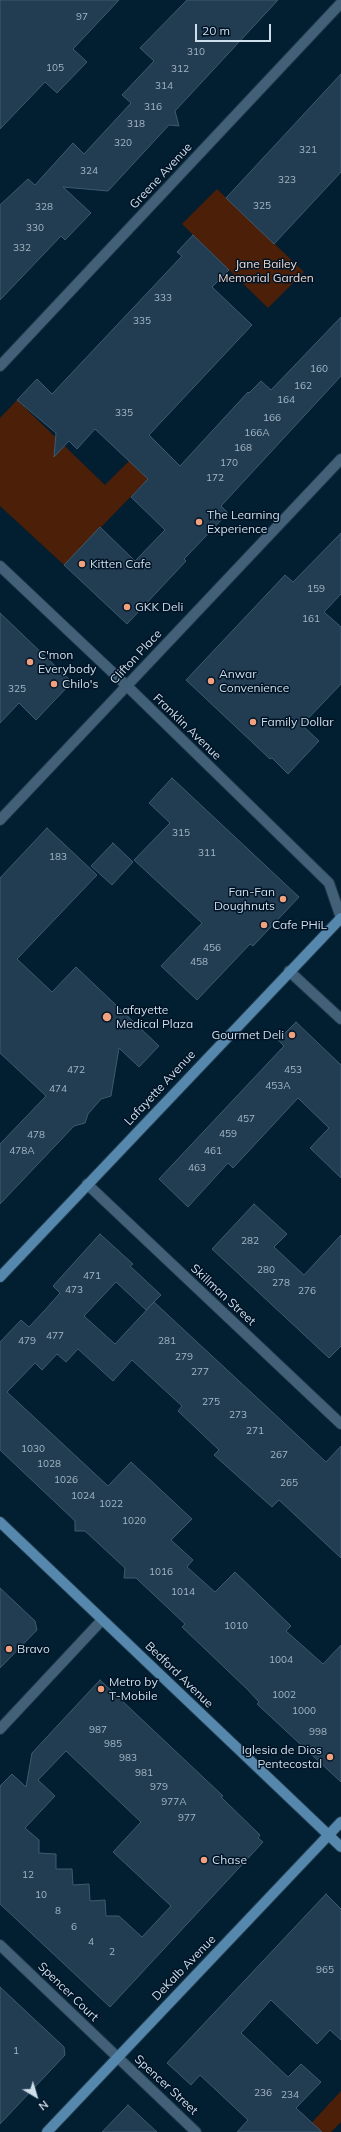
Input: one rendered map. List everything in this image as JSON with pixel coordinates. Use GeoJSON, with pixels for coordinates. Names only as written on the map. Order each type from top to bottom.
{"type":"FeatureCollection","features":[{"type":"Feature","properties":{"kind":"main road","name":"Lafayette Avenue"},"geometry":{"type":"LineString","coordinates":[[0,1277],[289,971],[341,918]]}},
{"type":"Feature","properties":{"kind":"main road","name":"Bedford Avenue"},"geometry":{"type":"LineString","coordinates":[[0,1522],[341,1847]]}},
{"type":"Feature","properties":{"kind":"main road","name":"DeKalb Avenue"},"geometry":{"type":"LineString","coordinates":[[47,2132],[341,1822]]}},
{"type":"Feature","properties":{"kind":"street","name":"Greene Avenue"},"geometry":{"type":"LineString","coordinates":[[0,366],[341,3]]}},
{"type":"Feature","properties":{"kind":"street","name":"Clifton Place"},"geometry":{"type":"LineString","coordinates":[[0,820],[341,459]]}},
{"type":"Feature","properties":{"kind":"street","name":"Franklin Avenue"},"geometry":{"type":"LineString","coordinates":[[0,566],[127,686],[329,883],[341,918]]}},
{"type":"Feature","properties":{"kind":"street"},"geometry":{"type":"LineString","coordinates":[[289,971],[341,1019]]}},
{"type":"Feature","properties":{"kind":"street","name":"Skillman Street"},"geometry":{"type":"LineString","coordinates":[[87,1184],[341,1424]]}},
{"type":"Feature","properties":{"kind":"street"},"geometry":{"type":"LineString","coordinates":[[0,1729],[102,1620]]}},
{"type":"Feature","properties":{"kind":"street","name":"Spencer Court"},"geometry":{"type":"LineString","coordinates":[[0,1945],[117,2057]]}},
{"type":"Feature","properties":{"kind":"street","name":"Spencer Street"},"geometry":{"type":"LineString","coordinates":[[117,2057],[196,2132]]}},
{"type":"Feature","properties":{"kind":"green space","name":"Jane Bailey Memorial Garden"},"geometry":{"type":"Polygon","coordinates":[[[217,189],[304,272],[268,308],[182,224],[217,189]]]}},
{"type":"Feature","properties":{"kind":"green space"},"geometry":{"type":"Polygon","coordinates":[[[17,400],[105,485],[129,461],[148,479],[64,565],[0,506],[0,418],[17,400]]]}},
{"type":"Feature","properties":{"kind":"green space"},"geometry":{"type":"Polygon","coordinates":[[[341,2091],[341,2122],[331,2132],[303,2132],[341,2091]]]}},
{"type":"Feature","properties":{"kind":"building"},"geometry":{"type":"Polygon","coordinates":[[[0,0],[119,0],[73,49],[87,62],[57,93],[45,82],[0,129],[0,0]]]}},
{"type":"Feature","properties":{"kind":"building"},"geometry":{"type":"Polygon","coordinates":[[[187,0],[278,0],[175,111],[179,126],[169,125],[108,191],[63,187],[91,213],[65,240],[61,236],[0,300],[0,205],[28,179],[35,185],[73,143],[84,154],[131,103],[122,95],[154,61],[140,48],[187,0]]]}},
{"type":"Feature","properties":{"kind":"building"},"geometry":{"type":"Polygon","coordinates":[[[341,74],[341,172],[274,244],[226,198],[341,74]]]}},
{"type":"Feature","properties":{"kind":"building"},"geometry":{"type":"Polygon","coordinates":[[[193,235],[229,270],[212,287],[252,325],[149,435],[180,466],[248,392],[249,393],[261,381],[271,390],[341,317],[341,376],[221,506],[228,513],[184,559],[186,561],[127,624],[64,565],[100,527],[135,561],[165,530],[131,497],[148,479],[95,429],[77,449],[69,441],[54,457],[56,433],[17,400],[37,379],[52,394],[182,256],[177,252],[193,235]]]}},
{"type":"Feature","properties":{"kind":"building"},"geometry":{"type":"Polygon","coordinates":[[[341,533],[341,594],[324,612],[341,627],[341,684],[302,725],[319,741],[288,774],[186,680],[285,575],[293,582],[341,533]]]}},
{"type":"Feature","properties":{"kind":"building"},"geometry":{"type":"Polygon","coordinates":[[[0,613],[72,682],[36,720],[19,703],[0,723],[0,613]]]}},
{"type":"Feature","properties":{"kind":"building"},"geometry":{"type":"Polygon","coordinates":[[[172,778],[299,897],[253,946],[250,944],[197,1000],[161,966],[202,923],[134,860],[170,823],[149,803],[172,778]]]}},
{"type":"Feature","properties":{"kind":"building"},"geometry":{"type":"Polygon","coordinates":[[[47,828],[97,875],[17,959],[52,992],[76,967],[159,1046],[139,1067],[119,1048],[111,1096],[101,1099],[88,1114],[85,1123],[74,1126],[0,1204],[0,1144],[46,1096],[0,1053],[0,878],[47,828]]]}},
{"type":"Feature","properties":{"kind":"building"},"geometry":{"type":"Polygon","coordinates":[[[113,843],[133,862],[112,885],[91,866],[113,843]]]}},
{"type":"Feature","properties":{"kind":"building"},"geometry":{"type":"Polygon","coordinates":[[[296,1022],[341,1065],[341,1178],[310,1148],[329,1128],[298,1098],[233,1168],[228,1163],[188,1207],[159,1179],[284,1046],[278,1040],[296,1022]]]}},
{"type":"Feature","properties":{"kind":"building"},"geometry":{"type":"Polygon","coordinates":[[[254,1204],[287,1234],[274,1247],[304,1275],[341,1235],[341,1346],[329,1358],[212,1249],[254,1204]]]}},
{"type":"Feature","properties":{"kind":"building"},"geometry":{"type":"Polygon","coordinates":[[[100,1234],[133,1264],[130,1266],[161,1295],[154,1302],[326,1462],[341,1446],[341,1558],[279,1500],[272,1507],[214,1455],[219,1450],[178,1411],[182,1406],[132,1360],[113,1381],[78,1349],[66,1362],[57,1354],[42,1370],[35,1363],[7,1392],[108,1486],[131,1462],[192,1519],[171,1540],[193,1560],[187,1567],[215,1592],[235,1572],[291,1626],[286,1631],[323,1664],[341,1645],[341,1782],[257,1704],[259,1702],[248,1690],[182,1627],[185,1624],[136,1578],[124,1578],[125,1568],[85,1531],[75,1531],[75,1521],[0,1450],[0,1342],[21,1320],[29,1327],[44,1311],[60,1293],[53,1286],[100,1234]],[[116,1282],[84,1316],[115,1344],[154,1302],[146,1310],[116,1282]]]}},
{"type":"Feature","properties":{"kind":"building","name":"Bravo"},"geometry":{"type":"Polygon","coordinates":[[[0,1588],[35,1621],[37,1630],[0,1668],[0,1588]]]}},
{"type":"Feature","properties":{"kind":"building"},"geometry":{"type":"Polygon","coordinates":[[[100,1680],[223,1796],[221,1797],[260,1835],[258,1838],[263,1842],[110,2007],[0,1904],[0,1786],[12,1774],[26,1787],[32,1753],[100,1680]],[[66,1751],[38,1780],[55,1796],[25,1828],[39,1840],[39,1853],[56,1854],[56,1869],[72,1869],[73,1885],[89,1884],[90,1901],[105,1900],[106,1916],[119,1916],[142,1937],[171,1906],[113,1852],[141,1822],[66,1751]]]}},
{"type":"Feature","properties":{"kind":"building"},"geometry":{"type":"Polygon","coordinates":[[[326,1894],[341,1909],[341,2040],[330,2030],[317,2044],[271,2000],[241,2033],[288,2077],[301,2064],[321,2082],[296,2108],[322,2132],[237,2132],[248,2120],[200,2075],[191,2085],[167,2063],[326,1894]]]}},
{"type":"Feature","properties":{"kind":"building"},"geometry":{"type":"Polygon","coordinates":[[[0,1987],[64,2047],[65,2055],[0,2124],[0,1987]]]}},
{"type":"Feature","properties":{"kind":"building"},"geometry":{"type":"Polygon","coordinates":[[[128,2105],[157,2132],[102,2132],[128,2105]]]}},
{"type":"Feature","properties":{"kind":"place","name":"The Learning Experience"},"geometry":{"type":"Point","coordinates":[199,522]}},
{"type":"Feature","properties":{"kind":"place","name":"Kitten Cafe"},"geometry":{"type":"Point","coordinates":[82,564]}},
{"type":"Feature","properties":{"kind":"place","name":"GKK Deli"},"geometry":{"type":"Point","coordinates":[127,607]}},
{"type":"Feature","properties":{"kind":"place","name":"C'mon Everybody"},"geometry":{"type":"Point","coordinates":[30,662]}},
{"type":"Feature","properties":{"kind":"place","name":"Anwar Convenience"},"geometry":{"type":"Point","coordinates":[211,681]}},
{"type":"Feature","properties":{"kind":"place","name":"Chilo's"},"geometry":{"type":"Point","coordinates":[54,684]}},
{"type":"Feature","properties":{"kind":"place","name":"Family Dollar"},"geometry":{"type":"Point","coordinates":[253,722]}},
{"type":"Feature","properties":{"kind":"place","name":"Fan-Fan Doughnuts"},"geometry":{"type":"Point","coordinates":[283,899]}},
{"type":"Feature","properties":{"kind":"place","name":"Cafe PHiL"},"geometry":{"type":"Point","coordinates":[264,925]}},
{"type":"Feature","properties":{"kind":"place","name":"Lafayette Medical Plaza"},"geometry":{"type":"Point","coordinates":[107,1017]}},
{"type":"Feature","properties":{"kind":"place","name":"Gourmet Deli"},"geometry":{"type":"Point","coordinates":[292,1035]}},
{"type":"Feature","properties":{"kind":"place","name":"Bravo"},"geometry":{"type":"Point","coordinates":[9,1649]}},
{"type":"Feature","properties":{"kind":"place","name":"Metro by T-Mobile"},"geometry":{"type":"Point","coordinates":[101,1689]}},
{"type":"Feature","properties":{"kind":"place","name":"Iglesia de Dios Pentecostal"},"geometry":{"type":"Point","coordinates":[330,1757]}},
{"type":"Feature","properties":{"kind":"place","name":"Chase"},"geometry":{"type":"Point","coordinates":[204,1860]}}]}
